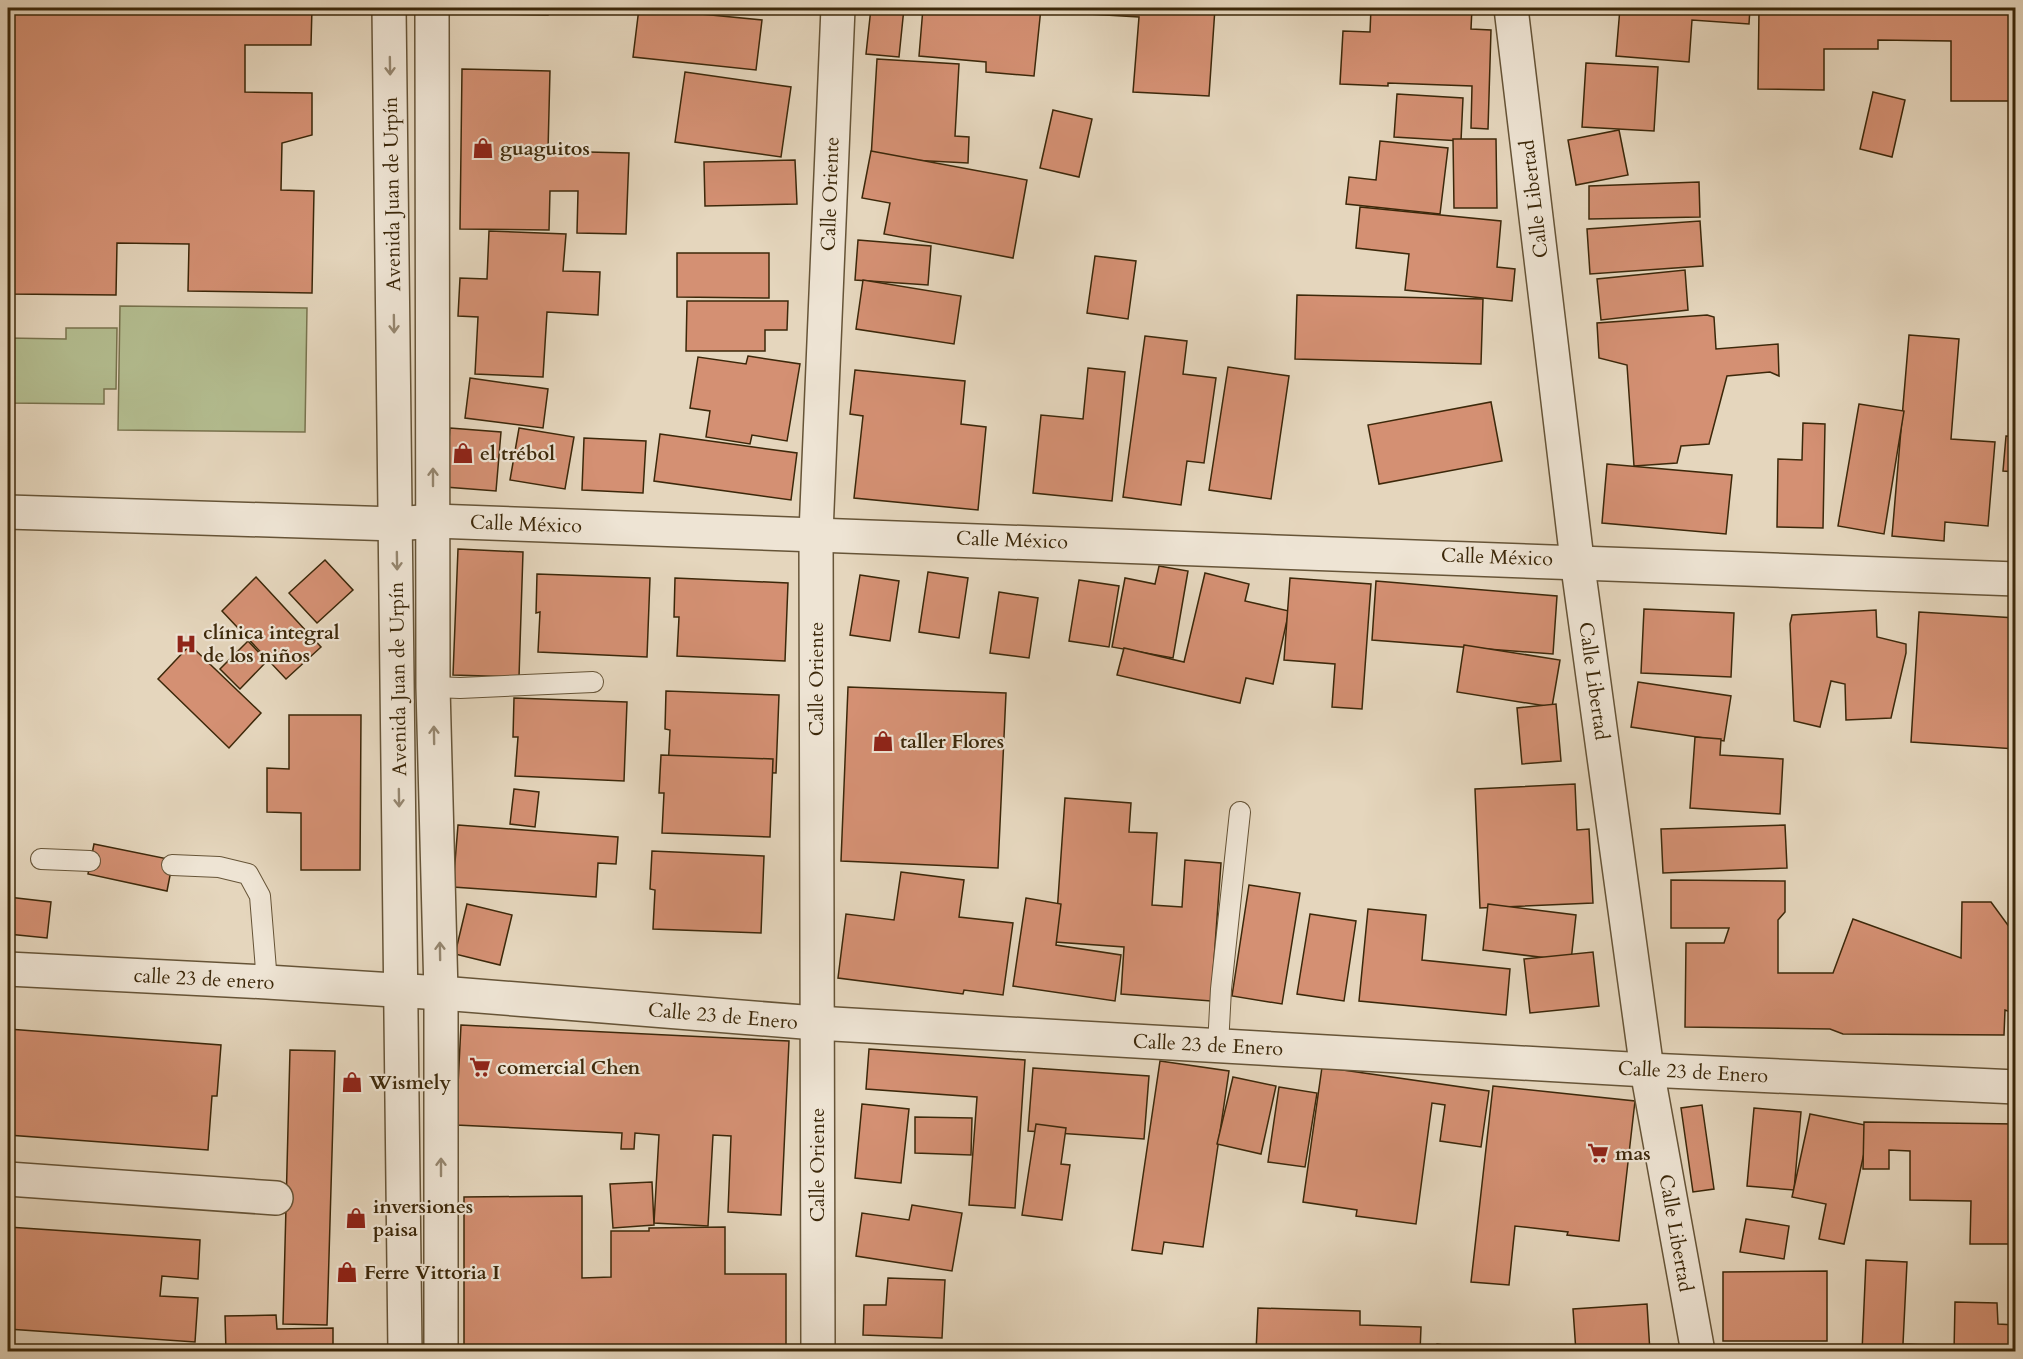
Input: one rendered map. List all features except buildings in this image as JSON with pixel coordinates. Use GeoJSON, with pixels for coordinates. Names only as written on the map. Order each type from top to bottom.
{"type":"FeatureCollection","features":[{"type":"Feature","properties":{"kind":"street","name":"Avenida Juan de Urpín"},"geometry":{"type":"LineString","coordinates":[[389,8],[405,1352]]}},
{"type":"Feature","properties":{"kind":"street","name":"Avenida Juan de Urpín"},"geometry":{"type":"LineString","coordinates":[[432,8],[433,687],[441,993],[441,1352]]}},
{"type":"Feature","properties":{"kind":"street","name":"Calle Oriente"},"geometry":{"type":"LineString","coordinates":[[818,1352],[816,533],[838,8]]}},
{"type":"Feature","properties":{"kind":"street","name":"Calle Libertad"},"geometry":{"type":"LineString","coordinates":[[1511,8],[1577,560],[1647,1070],[1698,1352]]}},
{"type":"Feature","properties":{"kind":"street","name":"Calle México"},"geometry":{"type":"LineString","coordinates":[[8,512],[396,524],[434,521],[816,533],[1577,560],[2016,579]]}},
{"type":"Feature","properties":{"kind":"street","name":"calle 23 de enero"},"geometry":{"type":"LineString","coordinates":[[8,969],[267,982],[400,992]]}},
{"type":"Feature","properties":{"kind":"street","name":"Calle 23 de Enero"},"geometry":{"type":"LineString","coordinates":[[400,992],[441,993],[816,1023],[1647,1070],[2016,1088]]}},
{"type":"Feature","properties":{"kind":"street"},"geometry":{"type":"LineString","coordinates":[[8,1179],[276,1198]]}},
{"type":"Feature","properties":{"kind":"lane"},"geometry":{"type":"LineString","coordinates":[[433,687],[460,688],[593,682]]}},
{"type":"Feature","properties":{"kind":"lane"},"geometry":{"type":"LineString","coordinates":[[1218,1046],[1221,989],[1240,812]]}},
{"type":"Feature","properties":{"kind":"lane"},"geometry":{"type":"LineString","coordinates":[[41,859],[90,861]]}},
{"type":"Feature","properties":{"kind":"lane"},"geometry":{"type":"LineString","coordinates":[[172,865],[219,867],[248,874],[260,896],[267,982]]}},
{"type":"Feature","properties":{"kind":"green space"},"geometry":{"type":"Polygon","coordinates":[[[120,306],[307,308],[305,432],[118,430],[120,306]]]}},
{"type":"Feature","properties":{"kind":"green space"},"geometry":{"type":"Polygon","coordinates":[[[66,328],[117,328],[116,389],[104,389],[104,404],[8,403],[8,338],[66,339],[66,328]]]}},
{"type":"Feature","properties":{"kind":"place","name":"guaguitos"},"geometry":{"type":"Point","coordinates":[483,148]}},
{"type":"Feature","properties":{"kind":"place","name":"el trébol"},"geometry":{"type":"Point","coordinates":[463,453]}},
{"type":"Feature","properties":{"kind":"place","name":"clínica integral de los niños"},"geometry":{"type":"Point","coordinates":[186,644]}},
{"type":"Feature","properties":{"kind":"place","name":"taller Flores"},"geometry":{"type":"Point","coordinates":[883,741]}},
{"type":"Feature","properties":{"kind":"place","name":"comercial Chen"},"geometry":{"type":"Point","coordinates":[480,1067]}},
{"type":"Feature","properties":{"kind":"place","name":"Wismely"},"geometry":{"type":"Point","coordinates":[352,1082]}},
{"type":"Feature","properties":{"kind":"place","name":"mas"},"geometry":{"type":"Point","coordinates":[1598,1153]}},
{"type":"Feature","properties":{"kind":"place","name":"inversiones paisa"},"geometry":{"type":"Point","coordinates":[356,1218]}},
{"type":"Feature","properties":{"kind":"place","name":"Ferre Vittoria I"},"geometry":{"type":"Point","coordinates":[347,1272]}}]}
